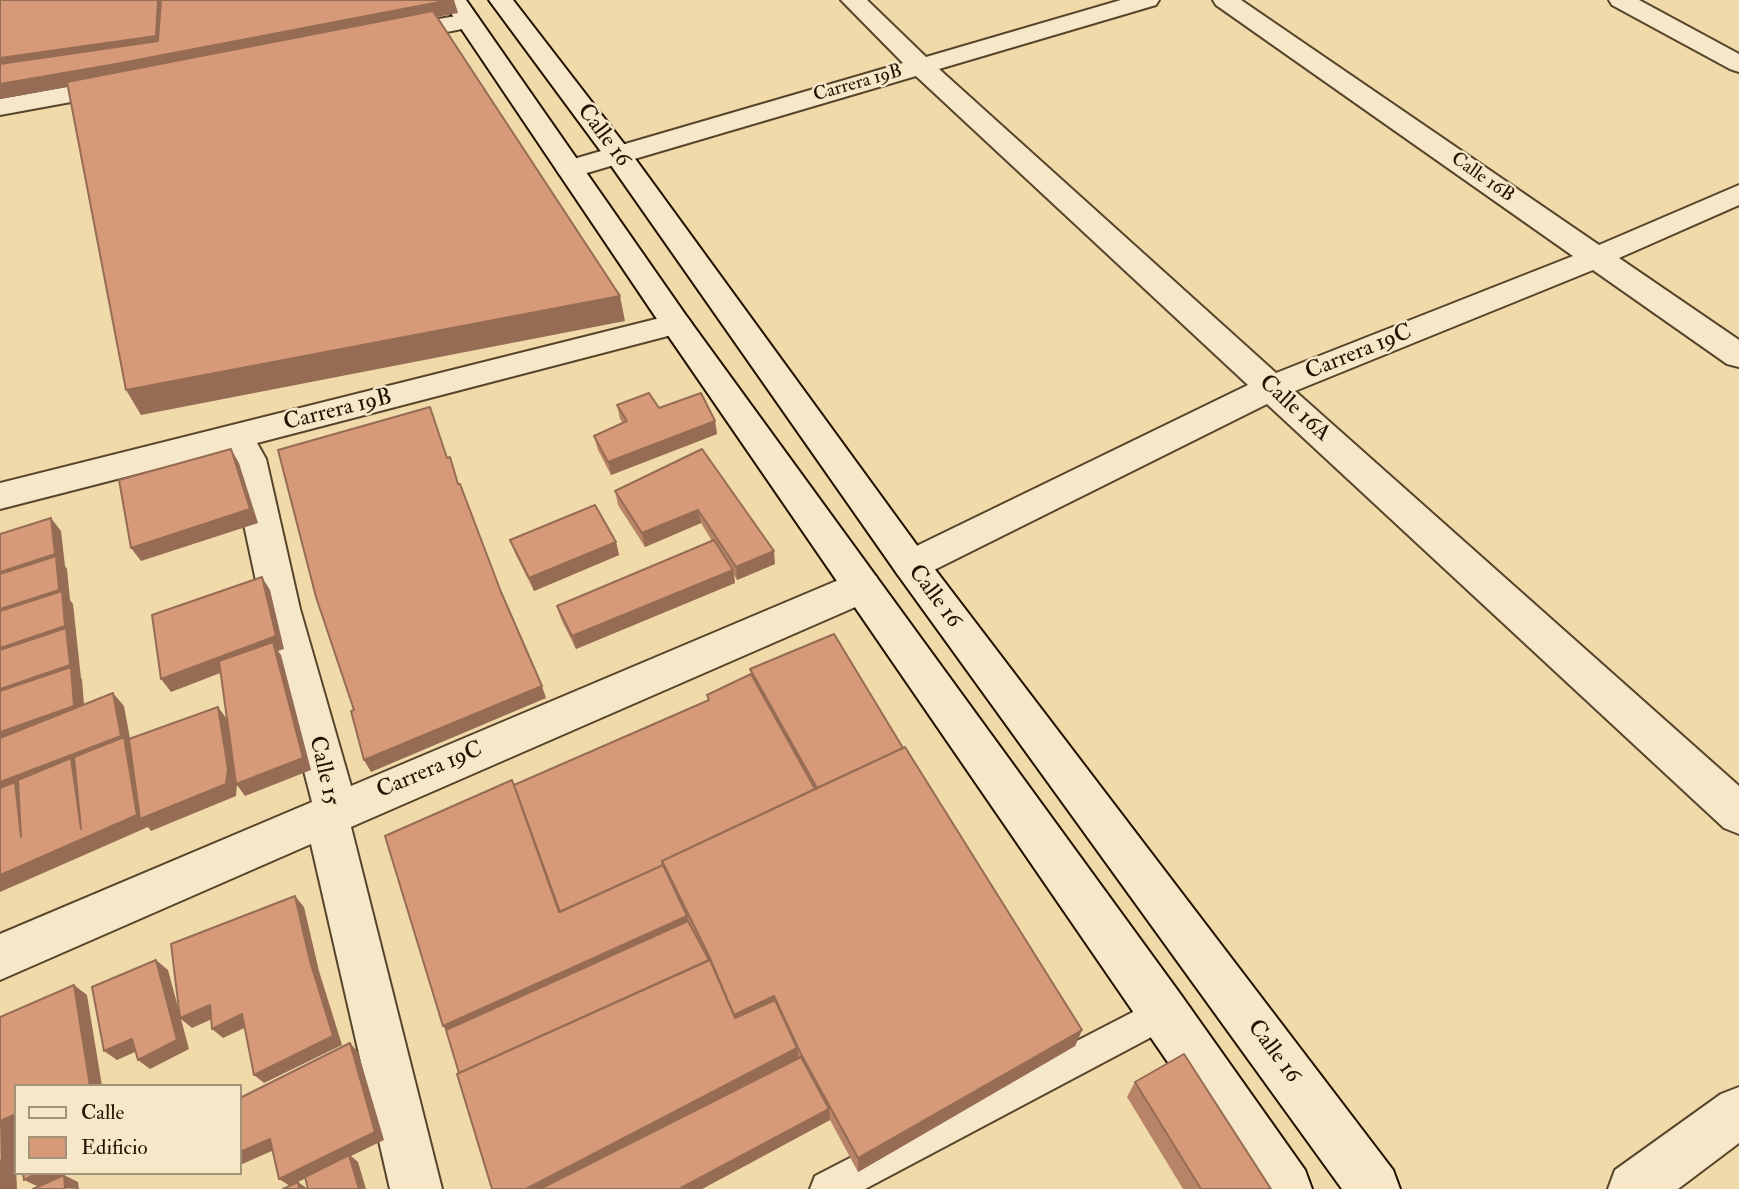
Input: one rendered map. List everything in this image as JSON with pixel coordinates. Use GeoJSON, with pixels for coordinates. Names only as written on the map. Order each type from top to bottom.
{"type":"FeatureCollection","features":[{"type":"Feature","properties":{"kind":"street","name":"Calle 16"},"geometry":{"type":"LineString","coordinates":[[501,0],[618,155],[911,565],[1374,1189]]}},
{"type":"Feature","properties":{"kind":"street","name":"Calle 16A"},"geometry":{"type":"LineString","coordinates":[[853,0],[921,66],[1271,388],[1739,814]]}},
{"type":"Feature","properties":{"kind":"street","name":"Carrera 19B"},"geometry":{"type":"LineString","coordinates":[[570,169],[1147,0]]}},
{"type":"Feature","properties":{"kind":"street","name":"Calle 16B"},"geometry":{"type":"LineString","coordinates":[[1225,0],[1739,356]]}},
{"type":"Feature","properties":{"kind":"street"},"geometry":{"type":"LineString","coordinates":[[1621,0],[1739,64]]}},
{"type":"Feature","properties":{"kind":"street","name":"Calle 16"},"geometry":{"type":"LineString","coordinates":[[461,10],[676,324],[1164,1012],[1286,1189]]}},
{"type":"Feature","properties":{"kind":"street"},"geometry":{"type":"LineString","coordinates":[[364,40],[461,10]]}},
{"type":"Feature","properties":{"kind":"street"},"geometry":{"type":"LineString","coordinates":[[0,107],[141,81]]}},
{"type":"Feature","properties":{"kind":"street","name":"Carrera 19C"},"geometry":{"type":"LineString","coordinates":[[911,565],[1271,388],[1597,257],[1739,194]]}},
{"type":"Feature","properties":{"kind":"street","name":"Carrera 19B"},"geometry":{"type":"LineString","coordinates":[[0,496],[676,324]]}},
{"type":"Feature","properties":{"kind":"street","name":"Calle 15"},"geometry":{"type":"LineString","coordinates":[[236,437],[248,459],[281,609],[336,811],[329,827],[416,1189]]}},
{"type":"Feature","properties":{"kind":"street","name":"Carrera 19C"},"geometry":{"type":"LineString","coordinates":[[0,957],[862,587]]}},
{"type":"Feature","properties":{"kind":"street"},"geometry":{"type":"LineString","coordinates":[[1634,1189],[1739,1112]]}},
{"type":"Feature","properties":{"kind":"lane"},"geometry":{"type":"LineString","coordinates":[[828,1189],[1164,1012]]}},
{"type":"Feature","properties":{"kind":"building"},"geometry":{"type":"Polygon","coordinates":[[[0,0],[158,0],[156,36],[0,58],[0,0]]]}},
{"type":"Feature","properties":{"kind":"building"},"geometry":{"type":"Polygon","coordinates":[[[161,0],[450,0],[0,84],[0,64],[158,41],[161,0]]]}},
{"type":"Feature","properties":{"kind":"building"},"geometry":{"type":"Polygon","coordinates":[[[433,11],[620,296],[126,390],[67,82],[433,11]]]}},
{"type":"Feature","properties":{"kind":"building"},"geometry":{"type":"Polygon","coordinates":[[[649,393],[659,408],[701,393],[715,421],[608,462],[594,436],[627,421],[617,405],[649,393]]]}},
{"type":"Feature","properties":{"kind":"building"},"geometry":{"type":"Polygon","coordinates":[[[430,407],[447,458],[450,457],[501,592],[542,686],[364,760],[351,711],[354,710],[316,597],[278,450],[430,407]]]}},
{"type":"Feature","properties":{"kind":"building"},"geometry":{"type":"Polygon","coordinates":[[[231,449],[250,509],[131,548],[119,480],[231,449]]]}},
{"type":"Feature","properties":{"kind":"building"},"geometry":{"type":"Polygon","coordinates":[[[702,449],[774,551],[736,567],[698,510],[642,533],[615,491],[702,449]]]}},
{"type":"Feature","properties":{"kind":"building"},"geometry":{"type":"Polygon","coordinates":[[[595,505],[616,542],[529,578],[510,540],[595,505]]]}},
{"type":"Feature","properties":{"kind":"building"},"geometry":{"type":"Polygon","coordinates":[[[51,518],[55,554],[0,572],[0,534],[51,518]]]}},
{"type":"Feature","properties":{"kind":"building"},"geometry":{"type":"Polygon","coordinates":[[[714,540],[733,570],[572,636],[557,606],[714,540]]]}},
{"type":"Feature","properties":{"kind":"building"},"geometry":{"type":"Polygon","coordinates":[[[56,556],[59,590],[0,609],[0,574],[56,556]]]}},
{"type":"Feature","properties":{"kind":"building"},"geometry":{"type":"Polygon","coordinates":[[[262,577],[276,636],[161,679],[152,615],[262,577]]]}},
{"type":"Feature","properties":{"kind":"building"},"geometry":{"type":"Polygon","coordinates":[[[62,591],[65,626],[0,648],[0,611],[62,591]]]}},
{"type":"Feature","properties":{"kind":"building"},"geometry":{"type":"Polygon","coordinates":[[[66,628],[70,665],[0,689],[0,650],[66,628]]]}},
{"type":"Feature","properties":{"kind":"building"},"geometry":{"type":"Polygon","coordinates":[[[834,634],[903,748],[817,788],[750,669],[834,634]]]}},
{"type":"Feature","properties":{"kind":"building"},"geometry":{"type":"Polygon","coordinates":[[[273,642],[303,758],[236,784],[219,661],[273,642]]]}},
{"type":"Feature","properties":{"kind":"building"},"geometry":{"type":"Polygon","coordinates":[[[71,667],[74,706],[0,732],[0,691],[71,667]]]}},
{"type":"Feature","properties":{"kind":"building"},"geometry":{"type":"Polygon","coordinates":[[[751,674],[815,789],[662,861],[663,865],[560,912],[514,785],[709,700],[707,695],[751,674]]]}},
{"type":"Feature","properties":{"kind":"building"},"geometry":{"type":"Polygon","coordinates":[[[113,693],[121,736],[0,782],[0,738],[113,693]]]}},
{"type":"Feature","properties":{"kind":"building"},"geometry":{"type":"Polygon","coordinates":[[[218,707],[228,769],[226,784],[140,819],[129,739],[218,707]]]}},
{"type":"Feature","properties":{"kind":"building"},"geometry":{"type":"Polygon","coordinates":[[[124,737],[137,815],[0,875],[0,788],[15,782],[21,837],[18,780],[71,758],[81,829],[74,757],[124,737]]]}},
{"type":"Feature","properties":{"kind":"building"},"geometry":{"type":"Polygon","coordinates":[[[905,747],[1082,1030],[858,1158],[801,1054],[774,996],[734,1015],[709,956],[662,861],[905,747]]]}},
{"type":"Feature","properties":{"kind":"building"},"geometry":{"type":"Polygon","coordinates":[[[512,780],[559,912],[663,865],[687,916],[443,1026],[385,836],[512,780]]]}},
{"type":"Feature","properties":{"kind":"building"},"geometry":{"type":"Polygon","coordinates":[[[295,896],[310,961],[333,1036],[254,1075],[242,1014],[212,1029],[210,1005],[180,1018],[171,944],[295,896]]]}},
{"type":"Feature","properties":{"kind":"building"},"geometry":{"type":"Polygon","coordinates":[[[688,921],[709,960],[459,1073],[446,1030],[688,921]]]}},
{"type":"Feature","properties":{"kind":"building"},"geometry":{"type":"Polygon","coordinates":[[[156,960],[177,1040],[138,1060],[132,1039],[104,1051],[92,987],[156,960]]]}},
{"type":"Feature","properties":{"kind":"building"},"geometry":{"type":"Polygon","coordinates":[[[710,960],[735,1018],[775,1000],[797,1048],[526,1189],[492,1189],[457,1074],[710,960]]]}},
{"type":"Feature","properties":{"kind":"building"},"geometry":{"type":"Polygon","coordinates":[[[74,985],[90,1084],[14,1084],[14,1115],[0,1121],[0,1017],[74,985]]]}},
{"type":"Feature","properties":{"kind":"building"},"geometry":{"type":"Polygon","coordinates":[[[350,1043],[375,1132],[279,1179],[270,1139],[242,1151],[242,1097],[350,1043]]]}},
{"type":"Feature","properties":{"kind":"building"},"geometry":{"type":"Polygon","coordinates":[[[1184,1054],[1271,1189],[1201,1189],[1135,1082],[1184,1054]]]}},
{"type":"Feature","properties":{"kind":"building"},"geometry":{"type":"Polygon","coordinates":[[[801,1057],[829,1109],[679,1189],[540,1189],[801,1057]]]}},
{"type":"Feature","properties":{"kind":"building"},"geometry":{"type":"Polygon","coordinates":[[[349,1155],[359,1189],[308,1189],[305,1177],[349,1155]]]}},
{"type":"Feature","properties":{"kind":"building"},"geometry":{"type":"Polygon","coordinates":[[[64,1175],[65,1189],[33,1189],[64,1175]]]}},
{"type":"Feature","properties":{"kind":"building"},"geometry":{"type":"Polygon","coordinates":[[[298,1182],[299,1189],[283,1189],[298,1182]]]}}]}
